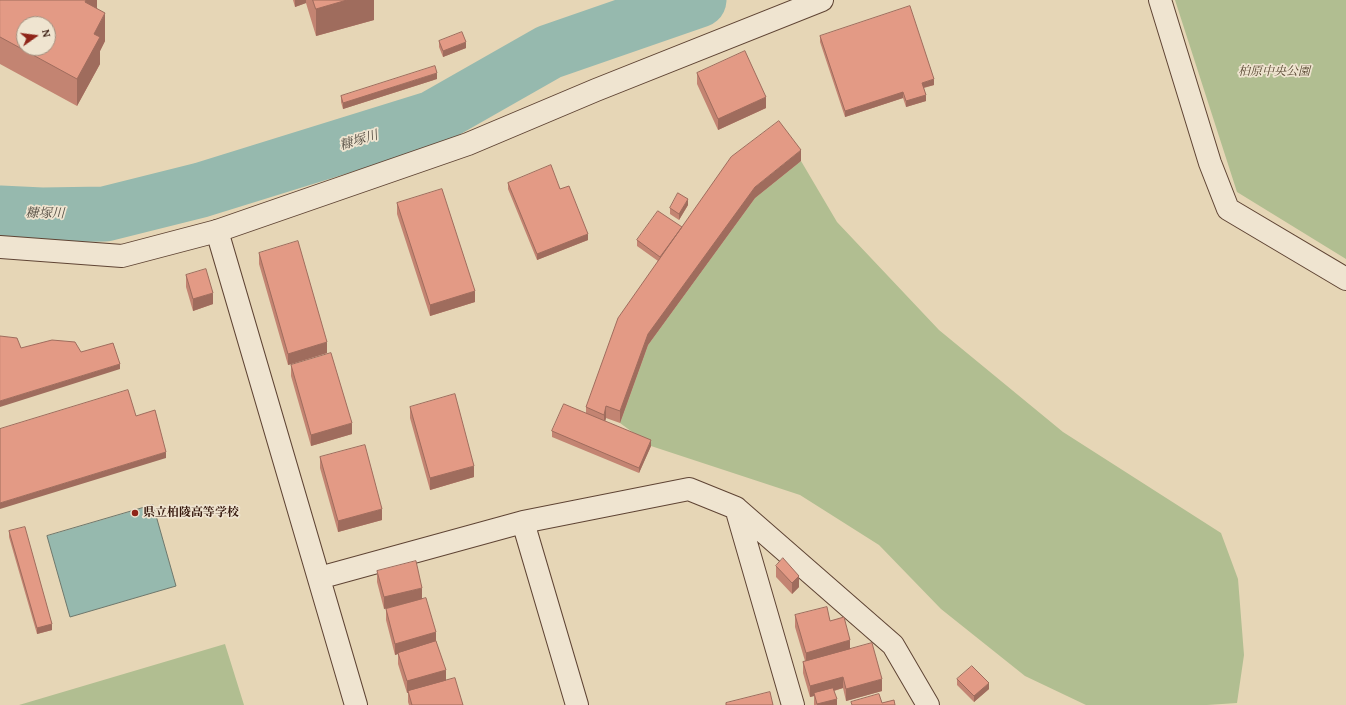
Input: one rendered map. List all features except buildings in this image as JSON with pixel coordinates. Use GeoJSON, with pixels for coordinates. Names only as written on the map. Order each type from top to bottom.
{"type":"FeatureCollection","features":[{"type":"Feature","properties":{"kind":"street"},"geometry":{"type":"LineString","coordinates":[[0,247],[122,256],[217,231],[468,144],[596,90],[822,0]]}},
{"type":"Feature","properties":{"kind":"street"},"geometry":{"type":"LineString","coordinates":[[1160,0],[1210,163],[1228,209],[1346,280]]}},
{"type":"Feature","properties":{"kind":"street"},"geometry":{"type":"LineString","coordinates":[[217,231],[356,705]]}},
{"type":"Feature","properties":{"kind":"street"},"geometry":{"type":"LineString","coordinates":[[319,578],[523,522],[689,489],[736,508],[893,645],[928,705]]}},
{"type":"Feature","properties":{"kind":"street"},"geometry":{"type":"LineString","coordinates":[[736,508],[793,705]]}},
{"type":"Feature","properties":{"kind":"street"},"geometry":{"type":"LineString","coordinates":[[523,522],[577,705]]}},
{"type":"Feature","properties":{"kind":"green space","name":"柏原中央公園"},"geometry":{"type":"Polygon","coordinates":[[[1175,0],[1346,0],[1346,259],[1237,192],[1175,0]]]}},
{"type":"Feature","properties":{"kind":"green space"},"geometry":{"type":"Polygon","coordinates":[[[801,161],[837,222],[939,330],[1063,432],[1221,533],[1238,579],[1244,655],[1237,703],[1207,705],[1086,705],[1025,676],[941,609],[879,545],[800,495],[651,446],[620,423],[648,345],[755,198],[801,161]]]}},
{"type":"Feature","properties":{"kind":"green space"},"geometry":{"type":"Polygon","coordinates":[[[225,644],[244,705],[19,705],[225,644]]]}},
{"type":"Feature","properties":{"kind":"water"},"geometry":{"type":"Polygon","coordinates":[[[153,505],[176,586],[70,617],[47,536],[153,505]]]}},
{"type":"Feature","properties":{"kind":"waterway","name":"糠塚川"},"geometry":{"type":"LineString","coordinates":[[0,213],[42,215],[105,214],[201,190],[433,118],[549,52],[699,0]]}},
{"type":"Feature","properties":{"kind":"place","name":"県立柏陵高等学校"},"geometry":{"type":"Point","coordinates":[135,513]}}]}
